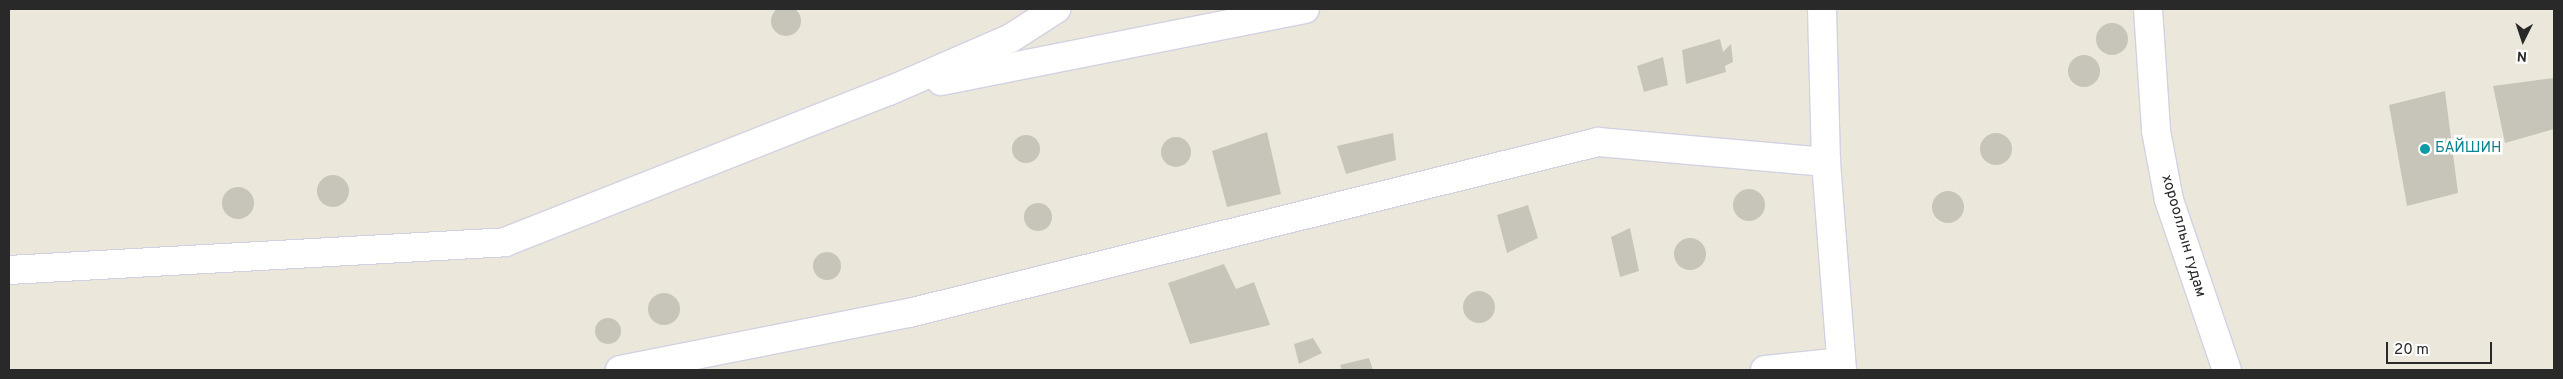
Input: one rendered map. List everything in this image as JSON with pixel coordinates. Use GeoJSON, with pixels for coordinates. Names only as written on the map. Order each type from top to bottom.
{"type":"FeatureCollection","features":[{"type":"Feature","properties":{"kind":"street"},"geometry":{"type":"LineString","coordinates":[[9,270],[505,242],[889,91],[1011,38],[1056,9]]}},
{"type":"Feature","properties":{"kind":"street"},"geometry":{"type":"LineString","coordinates":[[889,91],[1305,9]]}},
{"type":"Feature","properties":{"kind":"street"},"geometry":{"type":"LineString","coordinates":[[1765,370],[1841,366],[1826,162],[1822,9]]}},
{"type":"Feature","properties":{"kind":"street","name":"хорооллын гудам"},"geometry":{"type":"LineString","coordinates":[[2148,9],[2156,131],[2169,200],[2227,370]]}},
{"type":"Feature","properties":{"kind":"street"},"geometry":{"type":"LineString","coordinates":[[620,370],[910,313],[1598,142],[1826,162]]}},
{"type":"Feature","properties":{"kind":"building"},"geometry":{"type":"Polygon","coordinates":[[[786,6],[797,10],[801,21],[797,32],[786,36],[775,32],[771,21],[775,10],[786,6]]]}},
{"type":"Feature","properties":{"kind":"building"},"geometry":{"type":"Polygon","coordinates":[[[2112,23],[2118,24],[2123,28],[2127,33],[2127,45],[2123,50],[2118,54],[2112,55],[2106,54],[2101,50],[2097,45],[2096,39],[2097,33],[2101,28],[2106,24],[2112,23]]]}},
{"type":"Feature","properties":{"kind":"building"},"geometry":{"type":"Polygon","coordinates":[[[1720,39],[1723,52],[1731,44],[1733,62],[1725,66],[1726,72],[1686,84],[1682,50],[1720,39]]]}},
{"type":"Feature","properties":{"kind":"building"},"geometry":{"type":"Polygon","coordinates":[[[2084,55],[2090,56],[2095,60],[2099,65],[2099,77],[2095,82],[2090,86],[2084,87],[2078,86],[2073,82],[2069,77],[2068,71],[2069,65],[2073,60],[2078,56],[2084,55]]]}},
{"type":"Feature","properties":{"kind":"building"},"geometry":{"type":"Polygon","coordinates":[[[1663,57],[1668,85],[1644,92],[1637,66],[1663,57]]]}},
{"type":"Feature","properties":{"kind":"building","name":"БАЙШИН"},"geometry":{"type":"Polygon","coordinates":[[[2554,78],[2554,129],[2505,143],[2493,86],[2554,78]]]}},
{"type":"Feature","properties":{"kind":"building","name":"БАЙШИН"},"geometry":{"type":"Polygon","coordinates":[[[2445,91],[2458,193],[2407,206],[2389,105],[2445,91]]]}},
{"type":"Feature","properties":{"kind":"building"},"geometry":{"type":"Polygon","coordinates":[[[1267,132],[1281,194],[1227,207],[1212,151],[1267,132]]]}},
{"type":"Feature","properties":{"kind":"building"},"geometry":{"type":"Polygon","coordinates":[[[1393,133],[1396,160],[1346,174],[1337,146],[1393,133]]]}},
{"type":"Feature","properties":{"kind":"building"},"geometry":{"type":"Polygon","coordinates":[[[1996,133],[2002,134],[2007,138],[2011,143],[2011,155],[2007,160],[2002,164],[1996,165],[1990,164],[1985,160],[1981,155],[1980,149],[1981,143],[1985,138],[1990,134],[1996,133]]]}},
{"type":"Feature","properties":{"kind":"building"},"geometry":{"type":"Polygon","coordinates":[[[1026,135],[1036,139],[1040,149],[1036,159],[1026,163],[1016,159],[1012,149],[1016,139],[1026,135]]]}},
{"type":"Feature","properties":{"kind":"building"},"geometry":{"type":"Polygon","coordinates":[[[1176,137],[1187,141],[1191,152],[1187,163],[1176,167],[1165,163],[1161,152],[1165,141],[1176,137]]]}},
{"type":"Feature","properties":{"kind":"building"},"geometry":{"type":"Polygon","coordinates":[[[333,175],[339,176],[344,180],[348,185],[348,197],[344,202],[339,206],[333,207],[327,206],[322,202],[318,197],[317,191],[318,185],[322,180],[327,176],[333,175]]]}},
{"type":"Feature","properties":{"kind":"building"},"geometry":{"type":"Polygon","coordinates":[[[238,187],[244,188],[249,192],[253,197],[253,209],[249,214],[244,218],[238,219],[232,218],[227,214],[223,209],[222,203],[223,197],[227,192],[232,188],[238,187]]]}},
{"type":"Feature","properties":{"kind":"building"},"geometry":{"type":"Polygon","coordinates":[[[1749,189],[1755,190],[1760,194],[1764,199],[1764,211],[1760,216],[1755,220],[1749,221],[1743,220],[1738,216],[1734,211],[1733,205],[1734,199],[1738,194],[1743,190],[1749,189]]]}},
{"type":"Feature","properties":{"kind":"building"},"geometry":{"type":"Polygon","coordinates":[[[1948,191],[1954,192],[1959,196],[1963,201],[1963,213],[1959,218],[1954,222],[1948,223],[1942,222],[1937,218],[1933,213],[1932,207],[1933,201],[1937,196],[1942,192],[1948,191]]]}},
{"type":"Feature","properties":{"kind":"building"},"geometry":{"type":"Polygon","coordinates":[[[1038,203],[1048,207],[1052,217],[1048,227],[1038,231],[1028,227],[1024,217],[1028,207],[1038,203]]]}},
{"type":"Feature","properties":{"kind":"building"},"geometry":{"type":"Polygon","coordinates":[[[1528,205],[1538,238],[1507,253],[1497,215],[1528,205]]]}},
{"type":"Feature","properties":{"kind":"building"},"geometry":{"type":"Polygon","coordinates":[[[1630,228],[1639,271],[1620,277],[1611,237],[1630,228]]]}},
{"type":"Feature","properties":{"kind":"building"},"geometry":{"type":"Polygon","coordinates":[[[1690,238],[1696,239],[1701,243],[1705,248],[1705,260],[1701,265],[1696,269],[1690,270],[1684,269],[1679,265],[1675,260],[1674,254],[1675,248],[1679,243],[1684,239],[1690,238]]]}},
{"type":"Feature","properties":{"kind":"building"},"geometry":{"type":"Polygon","coordinates":[[[827,252],[837,256],[841,266],[837,276],[827,280],[817,276],[813,266],[817,256],[827,252]]]}},
{"type":"Feature","properties":{"kind":"building"},"geometry":{"type":"Polygon","coordinates":[[[1224,264],[1236,289],[1254,282],[1270,325],[1190,344],[1168,283],[1224,264]]]}},
{"type":"Feature","properties":{"kind":"building"},"geometry":{"type":"Polygon","coordinates":[[[1479,291],[1485,292],[1490,296],[1494,301],[1494,313],[1490,318],[1485,322],[1479,323],[1473,322],[1468,318],[1464,313],[1463,307],[1464,301],[1468,296],[1473,292],[1479,291]]]}},
{"type":"Feature","properties":{"kind":"building"},"geometry":{"type":"Polygon","coordinates":[[[664,293],[670,294],[675,298],[679,303],[679,315],[675,320],[670,324],[664,325],[658,324],[653,320],[649,315],[648,309],[649,303],[653,298],[658,294],[664,293]]]}},
{"type":"Feature","properties":{"kind":"building"},"geometry":{"type":"Polygon","coordinates":[[[608,318],[617,322],[621,331],[617,340],[608,344],[599,340],[595,331],[599,322],[608,318]]]}},
{"type":"Feature","properties":{"kind":"building"},"geometry":{"type":"Polygon","coordinates":[[[1313,338],[1322,353],[1299,364],[1294,344],[1313,338]]]}},
{"type":"Feature","properties":{"kind":"building"},"geometry":{"type":"Polygon","coordinates":[[[1369,358],[1373,370],[1342,370],[1340,365],[1369,358]]]}},
{"type":"Feature","properties":{"kind":"place","name":"БАЙШИН"},"geometry":{"type":"Point","coordinates":[2425,149]}}]}
